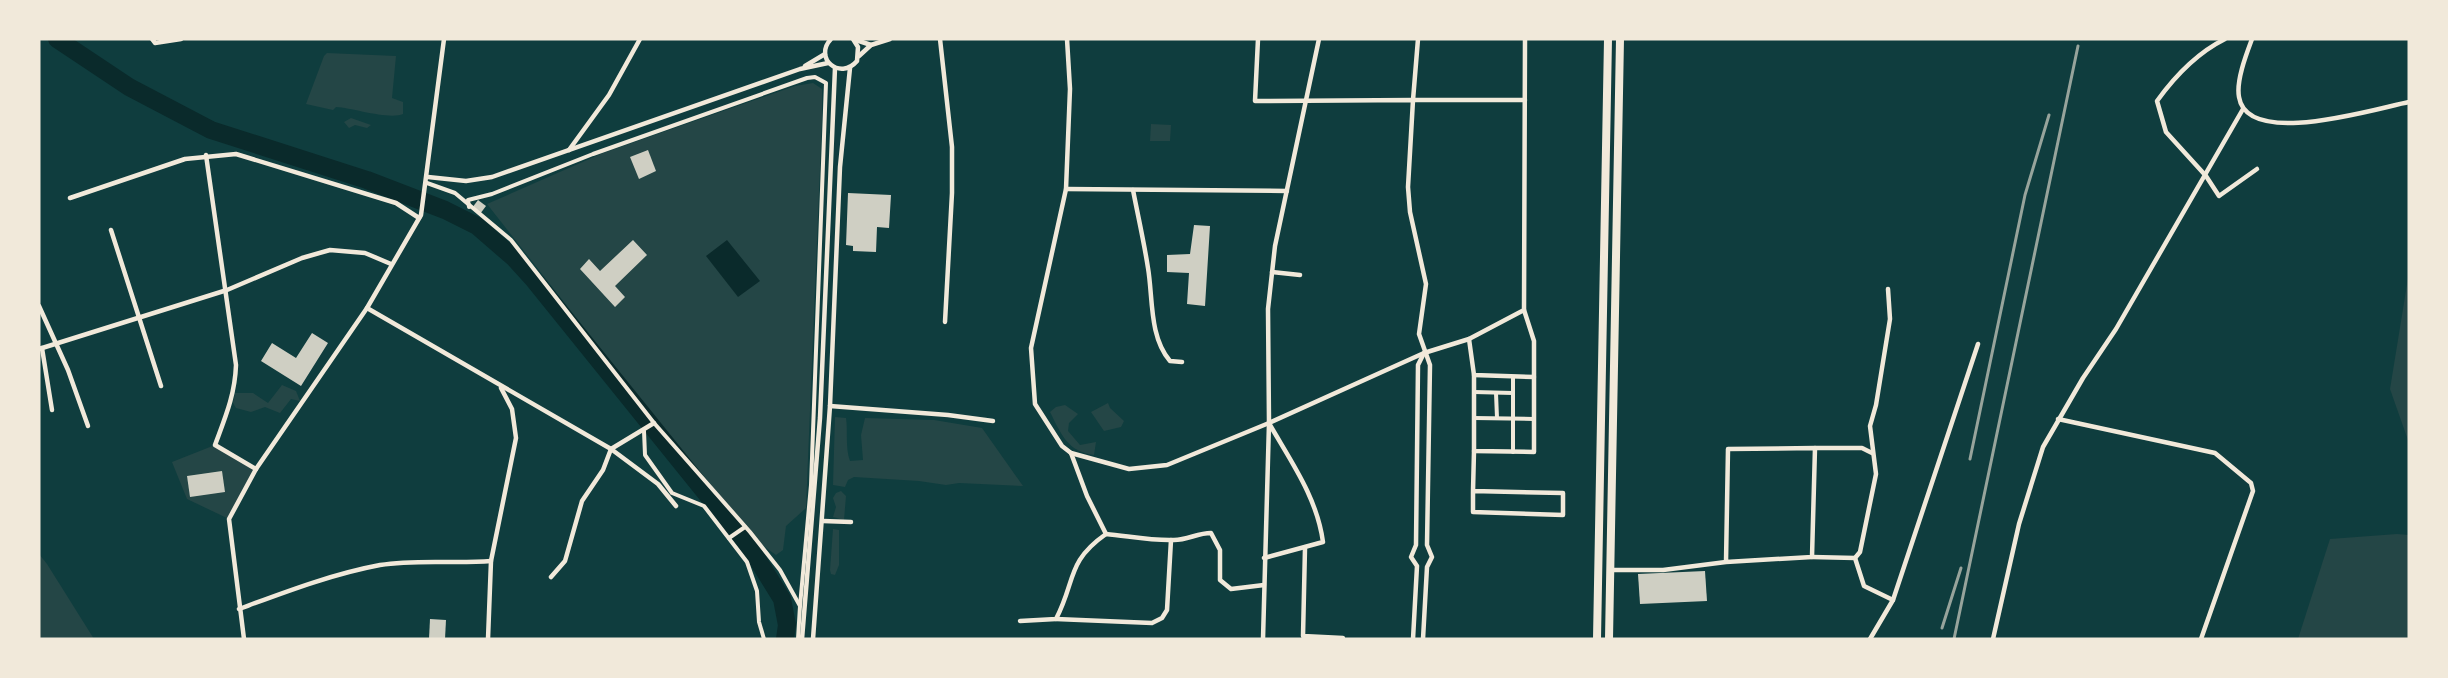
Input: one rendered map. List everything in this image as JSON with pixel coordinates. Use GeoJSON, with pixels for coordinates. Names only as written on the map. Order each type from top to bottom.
{"type":"FeatureCollection","features":[{"type":"Feature","properties":{"kind":"main road"},"geometry":{"type":"LineString","coordinates":[[1598,639],[1608,39]]}},
{"type":"Feature","properties":{"kind":"main road"},"geometry":{"type":"LineString","coordinates":[[1609,639],[1620,39]]}},
{"type":"Feature","properties":{"kind":"street"},"geometry":{"type":"LineString","coordinates":[[152,39],[155,43],[181,39]]}},
{"type":"Feature","properties":{"kind":"street"},"geometry":{"type":"LineString","coordinates":[[244,639],[229,519],[256,469],[367,308],[420,217],[427,183],[444,39]]}},
{"type":"Feature","properties":{"kind":"street"},"geometry":{"type":"LineString","coordinates":[[567,151],[609,95],[640,39]]}},
{"type":"Feature","properties":{"kind":"street"},"geometry":{"type":"LineString","coordinates":[[831,39],[826,45],[825,54],[828,63],[835,68],[850,68]]}},
{"type":"Feature","properties":{"kind":"street"},"geometry":{"type":"LineString","coordinates":[[853,39],[871,45]]}},
{"type":"Feature","properties":{"kind":"street"},"geometry":{"type":"LineString","coordinates":[[853,39],[858,47],[859,57]]}},
{"type":"Feature","properties":{"kind":"street"},"geometry":{"type":"LineString","coordinates":[[813,639],[830,406],[840,167],[850,68],[871,45],[890,39]]}},
{"type":"Feature","properties":{"kind":"street"},"geometry":{"type":"LineString","coordinates":[[940,39],[952,147],[952,193],[945,322]]}},
{"type":"Feature","properties":{"kind":"street"},"geometry":{"type":"LineString","coordinates":[[1067,39],[1070,89],[1066,189],[1032,348],[1035,404],[1062,446],[1071,453],[1129,469],[1167,465],[1269,423],[1424,353],[1469,339],[1524,310]]}},
{"type":"Feature","properties":{"kind":"street"},"geometry":{"type":"LineString","coordinates":[[1258,39],[1255,101],[1525,100]]}},
{"type":"Feature","properties":{"kind":"street"},"geometry":{"type":"LineString","coordinates":[[1263,639],[1269,423],[1267,350],[1272,272],[1319,39]]}},
{"type":"Feature","properties":{"kind":"street"},"geometry":{"type":"LineString","coordinates":[[1418,39],[1408,186],[1410,212],[1426,284],[1419,333],[1430,365],[1427,545],[1432,557],[1427,567],[1423,639]]}},
{"type":"Feature","properties":{"kind":"street"},"geometry":{"type":"LineString","coordinates":[[1474,450],[1534,452],[1534,341],[1524,310],[1525,39]]}},
{"type":"Feature","properties":{"kind":"street"},"geometry":{"type":"LineString","coordinates":[[2225,39],[2211,46],[2173,79],[2157,101],[2166,132],[2206,176],[2219,196],[2257,169]]}},
{"type":"Feature","properties":{"kind":"street"},"geometry":{"type":"LineString","coordinates":[[2252,39],[2238,96],[2243,109],[2258,120],[2311,122],[2408,102],[2409,94]]}},
{"type":"Feature","properties":{"kind":"street"},"geometry":{"type":"LineString","coordinates":[[800,69],[825,54]]}},
{"type":"Feature","properties":{"kind":"street"},"geometry":{"type":"LineString","coordinates":[[427,183],[492,177],[800,69],[828,63]]}},
{"type":"Feature","properties":{"kind":"street"},"geometry":{"type":"LineString","coordinates":[[802,639],[820,418],[835,68]]}},
{"type":"Feature","properties":{"kind":"street"},"geometry":{"type":"LineString","coordinates":[[469,207],[468,200],[477,196],[492,194],[610,148],[807,78],[815,77],[826,83],[811,484],[798,639]]}},
{"type":"Feature","properties":{"kind":"street"},"geometry":{"type":"LineString","coordinates":[[1993,639],[2033,476],[2043,447],[2058,419],[2116,329],[2243,109]]}},
{"type":"Feature","properties":{"kind":"street"},"geometry":{"type":"LineString","coordinates":[[70,198],[185,159],[206,155],[236,154],[387,200],[420,217]]}},
{"type":"Feature","properties":{"kind":"street"},"geometry":{"type":"LineString","coordinates":[[206,155],[236,365],[235,386],[229,411],[215,446],[256,469]]}},
{"type":"Feature","properties":{"kind":"street"},"geometry":{"type":"LineString","coordinates":[[427,183],[455,193],[511,240],[654,423],[780,570],[800,606]]}},
{"type":"Feature","properties":{"kind":"street"},"geometry":{"type":"LineString","coordinates":[[1066,189],[1287,191]]}},
{"type":"Feature","properties":{"kind":"street"},"geometry":{"type":"LineString","coordinates":[[1133,190],[1148,268],[1154,322],[1166,356],[1170,361],[1182,362]]}},
{"type":"Feature","properties":{"kind":"street"},"geometry":{"type":"LineString","coordinates":[[111,230],[161,386]]}},
{"type":"Feature","properties":{"kind":"street"},"geometry":{"type":"LineString","coordinates":[[52,410],[40,349],[137,316],[227,290],[302,258],[330,250],[365,253],[391,264]]}},
{"type":"Feature","properties":{"kind":"street"},"geometry":{"type":"LineString","coordinates":[[1272,272],[1300,275]]}},
{"type":"Feature","properties":{"kind":"street"},"geometry":{"type":"LineString","coordinates":[[1855,558],[1860,552],[1876,474],[1870,426],[1876,405],[1890,319],[1888,289]]}},
{"type":"Feature","properties":{"kind":"street"},"geometry":{"type":"LineString","coordinates":[[39,306],[88,426]]}},
{"type":"Feature","properties":{"kind":"street"},"geometry":{"type":"LineString","coordinates":[[367,308],[469,366],[501,388],[611,449],[658,484],[676,506]]}},
{"type":"Feature","properties":{"kind":"street"},"geometry":{"type":"LineString","coordinates":[[1469,339],[1474,375],[1474,450],[1473,491],[1473,512],[1563,515],[1563,493],[1473,491]]}},
{"type":"Feature","properties":{"kind":"street"},"geometry":{"type":"LineString","coordinates":[[1870,639],[1893,600],[1978,344]]}},
{"type":"Feature","properties":{"kind":"street"},"geometry":{"type":"LineString","coordinates":[[1413,639],[1417,566],[1411,557],[1416,545],[1418,365],[1424,353]]}},
{"type":"Feature","properties":{"kind":"street"},"geometry":{"type":"LineString","coordinates":[[1474,375],[1534,377]]}},
{"type":"Feature","properties":{"kind":"street"},"geometry":{"type":"LineString","coordinates":[[1513,377],[1513,452]]}},
{"type":"Feature","properties":{"kind":"street"},"geometry":{"type":"LineString","coordinates":[[488,639],[490,561],[516,438],[512,409],[501,388]]}},
{"type":"Feature","properties":{"kind":"street"},"geometry":{"type":"LineString","coordinates":[[1474,392],[1513,393]]}},
{"type":"Feature","properties":{"kind":"street"},"geometry":{"type":"LineString","coordinates":[[1496,393],[1497,418]]}},
{"type":"Feature","properties":{"kind":"street"},"geometry":{"type":"LineString","coordinates":[[830,406],[948,415],[993,421]]}},
{"type":"Feature","properties":{"kind":"street"},"geometry":{"type":"LineString","coordinates":[[1474,418],[1534,419]]}},
{"type":"Feature","properties":{"kind":"street"},"geometry":{"type":"LineString","coordinates":[[2058,419],[2215,453],[2251,483],[2253,491],[2202,639]]}},
{"type":"Feature","properties":{"kind":"street"},"geometry":{"type":"LineString","coordinates":[[551,577],[565,561],[582,501],[603,470],[611,449],[654,423]]}},
{"type":"Feature","properties":{"kind":"street"},"geometry":{"type":"LineString","coordinates":[[1264,558],[1323,542],[1320,521],[1310,495],[1269,423]]}},
{"type":"Feature","properties":{"kind":"street"},"geometry":{"type":"LineString","coordinates":[[644,431],[645,455],[672,494],[704,506],[753,574],[764,639]]}},
{"type":"Feature","properties":{"kind":"street"},"geometry":{"type":"LineString","coordinates":[[1812,557],[1815,448]]}},
{"type":"Feature","properties":{"kind":"street"},"geometry":{"type":"LineString","coordinates":[[1726,562],[1728,449],[1862,448],[1872,453]]}},
{"type":"Feature","properties":{"kind":"street"},"geometry":{"type":"LineString","coordinates":[[1071,453],[1087,496],[1106,534]]}},
{"type":"Feature","properties":{"kind":"street"},"geometry":{"type":"LineString","coordinates":[[823,521],[851,522]]}},
{"type":"Feature","properties":{"kind":"street"},"geometry":{"type":"LineString","coordinates":[[729,538],[744,527]]}},
{"type":"Feature","properties":{"kind":"street"},"geometry":{"type":"LineString","coordinates":[[1056,619],[1078,559],[1089,546],[1106,534],[1171,540],[1186,539],[1196,533],[1211,533],[1220,550],[1221,580],[1231,590],[1264,585]]}},
{"type":"Feature","properties":{"kind":"street"},"geometry":{"type":"LineString","coordinates":[[1020,621],[1056,619],[1152,623],[1161,618],[1167,610],[1171,540]]}},
{"type":"Feature","properties":{"kind":"street"},"geometry":{"type":"LineString","coordinates":[[1305,548],[1302,638],[1343,638]]}},
{"type":"Feature","properties":{"kind":"street"},"geometry":{"type":"LineString","coordinates":[[1612,570],[1663,570],[1726,562],[1812,557],[1855,558]]}},
{"type":"Feature","properties":{"kind":"street"},"geometry":{"type":"LineString","coordinates":[[1855,558],[1864,586],[1893,600]]}},
{"type":"Feature","properties":{"kind":"street"},"geometry":{"type":"LineString","coordinates":[[239,609],[311,583],[380,565],[415,561],[490,561]]}},
{"type":"Feature","properties":{"kind":"shaded area"},"geometry":{"type":"Polygon","coordinates":[[[327,53],[396,56],[392,98],[403,102],[403,114],[389,116],[336,107],[333,110],[306,104],[327,53]]]}},
{"type":"Feature","properties":{"kind":"shaded area"},"geometry":{"type":"Polygon","coordinates":[[[813,83],[822,89],[822,119],[806,508],[786,526],[783,550],[776,555],[762,545],[659,423],[487,204],[603,153],[795,86],[813,83]]]}},
{"type":"Feature","properties":{"kind":"shaded area"},"geometry":{"type":"Polygon","coordinates":[[[351,118],[371,125],[367,128],[355,125],[349,128],[344,122],[351,118]]]}},
{"type":"Feature","properties":{"kind":"shaded area"},"geometry":{"type":"Polygon","coordinates":[[[1151,124],[1171,125],[1170,141],[1150,141],[1151,124]]]}},
{"type":"Feature","properties":{"kind":"shaded area"},"geometry":{"type":"Polygon","coordinates":[[[727,240],[760,281],[738,297],[706,256],[727,240]]]}},
{"type":"Feature","properties":{"kind":"shaded area"},"geometry":{"type":"Polygon","coordinates":[[[2409,272],[2409,443],[2390,389],[2409,272]]]}},
{"type":"Feature","properties":{"kind":"shaded area"},"geometry":{"type":"Polygon","coordinates":[[[282,385],[296,391],[300,401],[291,399],[280,413],[265,407],[251,412],[236,408],[233,403],[235,393],[253,393],[268,403],[282,385]]]}},
{"type":"Feature","properties":{"kind":"shaded area"},"geometry":{"type":"Polygon","coordinates":[[[1108,403],[1110,408],[1124,421],[1121,427],[1104,431],[1091,412],[1108,403]]]}},
{"type":"Feature","properties":{"kind":"shaded area"},"geometry":{"type":"Polygon","coordinates":[[[1065,405],[1078,414],[1069,423],[1068,431],[1080,445],[1096,442],[1094,455],[1072,446],[1058,428],[1050,412],[1056,407],[1065,405]]]}},
{"type":"Feature","properties":{"kind":"shaded area"},"geometry":{"type":"Polygon","coordinates":[[[835,417],[846,418],[850,461],[863,460],[861,435],[865,418],[934,420],[982,428],[1023,486],[959,483],[946,485],[854,477],[848,480],[845,487],[833,485],[835,417]]]}},
{"type":"Feature","properties":{"kind":"shaded area"},"geometry":{"type":"Polygon","coordinates":[[[215,445],[256,469],[229,519],[187,499],[172,462],[215,445]]]}},
{"type":"Feature","properties":{"kind":"shaded area"},"geometry":{"type":"Polygon","coordinates":[[[841,491],[846,496],[844,520],[833,517],[836,507],[833,498],[841,491]]]}},
{"type":"Feature","properties":{"kind":"shaded area"},"geometry":{"type":"Polygon","coordinates":[[[833,529],[839,530],[839,565],[835,575],[831,574],[830,570],[833,529]]]}},
{"type":"Feature","properties":{"kind":"shaded area"},"geometry":{"type":"Polygon","coordinates":[[[2409,535],[2409,639],[2298,639],[2330,539],[2409,535]]]}},
{"type":"Feature","properties":{"kind":"shaded area"},"geometry":{"type":"Polygon","coordinates":[[[39,554],[47,564],[94,639],[39,639],[39,554]]]}},
{"type":"Feature","properties":{"kind":"building"},"geometry":{"type":"Polygon","coordinates":[[[648,150],[656,171],[639,179],[630,157],[648,150]]]}},
{"type":"Feature","properties":{"kind":"building"},"geometry":{"type":"Polygon","coordinates":[[[848,193],[891,195],[889,228],[877,227],[876,252],[853,251],[853,246],[846,245],[848,193]]]}},
{"type":"Feature","properties":{"kind":"building"},"geometry":{"type":"Polygon","coordinates":[[[478,200],[486,206],[480,214],[472,208],[478,200]]]}},
{"type":"Feature","properties":{"kind":"building"},"geometry":{"type":"Polygon","coordinates":[[[1194,225],[1210,226],[1205,306],[1187,304],[1189,273],[1167,272],[1167,255],[1190,254],[1194,225]]]}},
{"type":"Feature","properties":{"kind":"building"},"geometry":{"type":"Polygon","coordinates":[[[633,240],[647,255],[615,286],[625,297],[615,307],[580,269],[589,259],[600,271],[633,240]]]}},
{"type":"Feature","properties":{"kind":"building"},"geometry":{"type":"Polygon","coordinates":[[[312,333],[328,343],[301,386],[261,361],[272,343],[296,358],[312,333]]]}},
{"type":"Feature","properties":{"kind":"building"},"geometry":{"type":"Polygon","coordinates":[[[222,471],[225,492],[190,497],[187,476],[222,471]]]}},
{"type":"Feature","properties":{"kind":"building"},"geometry":{"type":"Polygon","coordinates":[[[1705,571],[1707,601],[1640,604],[1638,574],[1705,571]]]}},
{"type":"Feature","properties":{"kind":"building"},"geometry":{"type":"Polygon","coordinates":[[[430,619],[446,620],[445,639],[429,639],[430,619]]]}},
{"type":"Feature","properties":{"kind":"waterway"},"geometry":{"type":"LineString","coordinates":[[57,39],[129,87],[211,130],[367,180],[445,210],[477,226],[514,258],[534,280],[751,549],[782,599],[787,625],[785,639]]}},
{"type":"Feature","properties":{"kind":"railway"},"geometry":{"type":"LineString","coordinates":[[1954,639],[2078,46]]}},
{"type":"Feature","properties":{"kind":"railway"},"geometry":{"type":"LineString","coordinates":[[1970,459],[2025,195],[2049,115]]}},
{"type":"Feature","properties":{"kind":"railway"},"geometry":{"type":"LineString","coordinates":[[1942,628],[1961,568]]}}]}
